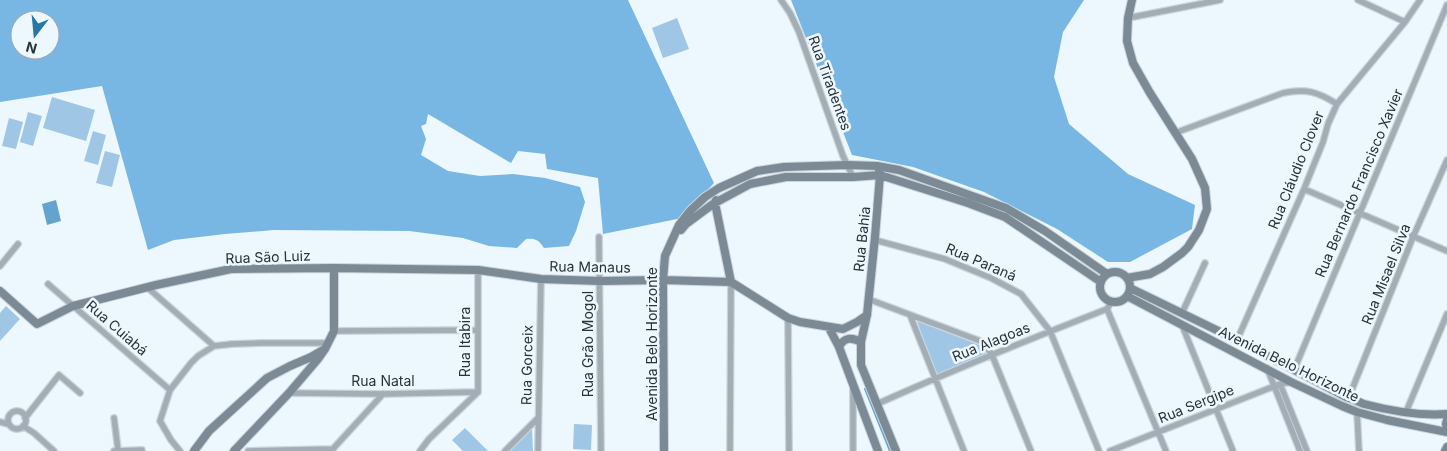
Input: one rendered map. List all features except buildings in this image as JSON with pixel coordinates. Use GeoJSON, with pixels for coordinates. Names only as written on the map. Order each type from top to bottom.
{"type":"FeatureCollection","features":[{"type":"Feature","properties":{"kind":"main road"},"geometry":{"type":"LineString","coordinates":[[1127,278],[1150,274],[1182,254],[1200,230],[1207,210],[1205,188],[1192,159],[1133,63],[1127,41],[1128,18],[1132,0]]}},
{"type":"Feature","properties":{"kind":"main road","name":"Avenida Belo Horizonte"},"geometry":{"type":"LineString","coordinates":[[664,451],[663,280],[665,256],[679,225],[690,210],[718,188],[757,171],[784,167],[848,165],[877,166],[900,170],[1006,208],[1045,231],[1107,274]]}},
{"type":"Feature","properties":{"kind":"main road","name":"Rua Bahia"},"geometry":{"type":"LineString","coordinates":[[877,166],[880,175],[875,240],[861,342],[861,365],[896,451]]}},
{"type":"Feature","properties":{"kind":"main road","name":"Avenida Belo Horizonte"},"geometry":{"type":"LineString","coordinates":[[672,238],[686,224],[715,203],[750,184],[786,177],[880,175],[1005,217],[1101,282]]}},
{"type":"Feature","properties":{"kind":"main road"},"geometry":{"type":"LineString","coordinates":[[718,188],[715,203],[731,282],[788,318],[800,322],[843,329],[866,315]]}},
{"type":"Feature","properties":{"kind":"main road"},"geometry":{"type":"LineString","coordinates":[[234,451],[289,393],[318,359],[326,346],[334,331],[334,268]]}},
{"type":"Feature","properties":{"kind":"main road","name":"Rua São Luiz"},"geometry":{"type":"LineString","coordinates":[[0,292],[37,324],[73,306],[197,275],[231,269],[478,270]]}},
{"type":"Feature","properties":{"kind":"main road","name":"Rua Manaus"},"geometry":{"type":"LineString","coordinates":[[478,270],[541,279],[600,282],[663,280],[731,282]]}},
{"type":"Feature","properties":{"kind":"main road"},"geometry":{"type":"LineString","coordinates":[[1120,273],[1127,278],[1130,282],[1129,292],[1120,301],[1112,302],[1106,299],[1100,288],[1101,282],[1107,274],[1120,273]]}},
{"type":"Feature","properties":{"kind":"main road","name":"Avenida Belo Horizonte"},"geometry":{"type":"LineString","coordinates":[[1129,292],[1182,313],[1361,403],[1406,412],[1447,414]]}},
{"type":"Feature","properties":{"kind":"main road","name":"Avenida Belo Horizonte"},"geometry":{"type":"LineString","coordinates":[[1129,292],[1182,325],[1291,382],[1357,412],[1447,432]]}},
{"type":"Feature","properties":{"kind":"main road"},"geometry":{"type":"LineString","coordinates":[[829,328],[839,347],[878,451]]}},
{"type":"Feature","properties":{"kind":"main road"},"geometry":{"type":"LineString","coordinates":[[839,347],[847,338],[861,342]]}},
{"type":"Feature","properties":{"kind":"main road"},"geometry":{"type":"LineString","coordinates":[[194,451],[210,431],[267,378],[311,357],[326,346]]}},
{"type":"Feature","properties":{"kind":"main road"},"geometry":{"type":"LineString","coordinates":[[1447,420],[1447,428]]}},
{"type":"Feature","properties":{"kind":"main road"},"geometry":{"type":"LineString","coordinates":[[1445,451],[1447,447]]}},
{"type":"Feature","properties":{"kind":"street","name":"Rua Tiradentes"},"geometry":{"type":"LineString","coordinates":[[781,0],[799,32],[843,156],[853,177]]}},
{"type":"Feature","properties":{"kind":"street"},"geometry":{"type":"LineString","coordinates":[[1128,18],[1220,0]]}},
{"type":"Feature","properties":{"kind":"street"},"geometry":{"type":"LineString","coordinates":[[1358,0],[1404,22]]}},
{"type":"Feature","properties":{"kind":"street","name":"Rua Cláudio Clover"},"geometry":{"type":"LineString","coordinates":[[1237,340],[1304,189],[1337,104],[1420,0]]}},
{"type":"Feature","properties":{"kind":"street","name":"Rua Bernardo Francisco Xavier"},"geometry":{"type":"LineString","coordinates":[[1294,370],[1447,5]]}},
{"type":"Feature","properties":{"kind":"street"},"geometry":{"type":"LineString","coordinates":[[1175,133],[1296,90],[1321,94],[1337,104]]}},
{"type":"Feature","properties":{"kind":"street","name":"Rua Misael Silva"},"geometry":{"type":"LineString","coordinates":[[1349,398],[1413,237],[1447,160]]}},
{"type":"Feature","properties":{"kind":"street"},"geometry":{"type":"LineString","coordinates":[[1304,189],[1447,252]]}},
{"type":"Feature","properties":{"kind":"street","name":"Rua Grão Mogol"},"geometry":{"type":"LineString","coordinates":[[599,236],[601,451]]}},
{"type":"Feature","properties":{"kind":"street","name":"Rua Paraná"},"geometry":{"type":"LineString","coordinates":[[875,240],[945,259],[991,278],[1021,294],[1050,331],[1099,451]]}},
{"type":"Feature","properties":{"kind":"street"},"geometry":{"type":"LineString","coordinates":[[0,266],[18,244]]}},
{"type":"Feature","properties":{"kind":"street"},"geometry":{"type":"LineString","coordinates":[[1182,313],[1204,263]]}},
{"type":"Feature","properties":{"kind":"street","name":"Rua Itabira"},"geometry":{"type":"LineString","coordinates":[[420,451],[429,438],[478,392],[478,270]]}},
{"type":"Feature","properties":{"kind":"street","name":"Rua Gorceix"},"geometry":{"type":"LineString","coordinates":[[538,451],[541,279]]}},
{"type":"Feature","properties":{"kind":"street"},"geometry":{"type":"LineString","coordinates":[[730,451],[731,282]]}},
{"type":"Feature","properties":{"kind":"street","name":"Rua Cuiabá"},"geometry":{"type":"LineString","coordinates":[[48,284],[170,390]]}},
{"type":"Feature","properties":{"kind":"street"},"geometry":{"type":"LineString","coordinates":[[148,288],[214,346]]}},
{"type":"Feature","properties":{"kind":"street"},"geometry":{"type":"LineString","coordinates":[[868,298],[983,342],[992,355],[1031,451]]}},
{"type":"Feature","properties":{"kind":"street"},"geometry":{"type":"LineString","coordinates":[[1112,302],[1108,309],[1166,451]]}},
{"type":"Feature","properties":{"kind":"street","name":"Rua Alagoas"},"geometry":{"type":"LineString","coordinates":[[877,404],[934,378],[1108,309]]}},
{"type":"Feature","properties":{"kind":"street"},"geometry":{"type":"LineString","coordinates":[[1406,412],[1447,314]]}},
{"type":"Feature","properties":{"kind":"street"},"geometry":{"type":"LineString","coordinates":[[910,315],[964,451]]}},
{"type":"Feature","properties":{"kind":"street"},"geometry":{"type":"LineString","coordinates":[[788,318],[789,451]]}},
{"type":"Feature","properties":{"kind":"street"},"geometry":{"type":"LineString","coordinates":[[1182,325],[1233,451]]}},
{"type":"Feature","properties":{"kind":"street"},"geometry":{"type":"LineString","coordinates":[[334,331],[478,330]]}},
{"type":"Feature","properties":{"kind":"street"},"geometry":{"type":"LineString","coordinates":[[180,451],[160,421],[170,390],[198,356],[214,346],[251,343],[326,346]]}},
{"type":"Feature","properties":{"kind":"street"},"geometry":{"type":"LineString","coordinates":[[1267,368],[1307,451]]}},
{"type":"Feature","properties":{"kind":"street"},"geometry":{"type":"LineString","coordinates":[[0,422],[14,428],[25,424],[26,418],[58,375],[80,393]]}},
{"type":"Feature","properties":{"kind":"street","name":"Rua Sergipe"},"geometry":{"type":"LineString","coordinates":[[1110,451],[1215,409],[1291,382]]}},
{"type":"Feature","properties":{"kind":"street"},"geometry":{"type":"LineString","coordinates":[[853,386],[853,451]]}},
{"type":"Feature","properties":{"kind":"street"},"geometry":{"type":"LineString","coordinates":[[1277,386],[1300,451]]}},
{"type":"Feature","properties":{"kind":"street","name":"Rua Natal"},"geometry":{"type":"LineString","coordinates":[[289,393],[478,392]]}},
{"type":"Feature","properties":{"kind":"street"},"geometry":{"type":"LineString","coordinates":[[248,451],[332,450],[383,394]]}},
{"type":"Feature","properties":{"kind":"street"},"geometry":{"type":"LineString","coordinates":[[8,424],[8,417],[14,411],[22,413],[26,418]]}},
{"type":"Feature","properties":{"kind":"street"},"geometry":{"type":"LineString","coordinates":[[1357,412],[1359,451]]}},
{"type":"Feature","properties":{"kind":"street"},"geometry":{"type":"LineString","coordinates":[[114,418],[116,450],[142,450]]}},
{"type":"Feature","properties":{"kind":"street"},"geometry":{"type":"LineString","coordinates":[[505,451],[538,418]]}},
{"type":"Feature","properties":{"kind":"street"},"geometry":{"type":"LineString","coordinates":[[22,426],[54,451]]}},
{"type":"Feature","properties":{"kind":"shaded area"},"geometry":{"type":"Polygon","coordinates":[[[0,0],[628,0],[714,183],[682,218],[603,234],[598,178],[547,169],[545,154],[518,151],[511,163],[428,114],[426,124],[421,126],[426,139],[421,155],[448,171],[480,176],[513,174],[545,178],[580,187],[585,202],[569,246],[544,248],[534,239],[526,239],[517,248],[489,246],[463,238],[409,231],[274,230],[174,240],[148,250],[102,86],[0,102],[0,0]]]}},
{"type":"Feature","properties":{"kind":"shaded area"},"geometry":{"type":"Polygon","coordinates":[[[791,0],[1084,0],[1063,32],[1054,77],[1069,124],[1128,174],[1195,205],[1192,229],[1130,262],[1108,262],[1057,229],[984,192],[913,167],[852,155],[791,0]]]}},
{"type":"Feature","properties":{"kind":"shaded area"},"geometry":{"type":"Polygon","coordinates":[[[677,18],[689,49],[663,58],[652,28],[677,18]]]}},
{"type":"Feature","properties":{"kind":"shaded area"},"geometry":{"type":"Polygon","coordinates":[[[52,97],[95,110],[86,141],[43,128],[52,97]]]}},
{"type":"Feature","properties":{"kind":"shaded area"},"geometry":{"type":"Polygon","coordinates":[[[28,112],[42,116],[33,146],[20,142],[28,112]]]}},
{"type":"Feature","properties":{"kind":"shaded area"},"geometry":{"type":"Polygon","coordinates":[[[9,118],[23,122],[16,149],[2,146],[9,118]]]}},
{"type":"Feature","properties":{"kind":"shaded area"},"geometry":{"type":"Polygon","coordinates":[[[93,131],[106,135],[98,165],[84,161],[93,131]]]}},
{"type":"Feature","properties":{"kind":"shaded area"},"geometry":{"type":"Polygon","coordinates":[[[105,151],[120,155],[112,187],[96,183],[105,151]]]}},
{"type":"Feature","properties":{"kind":"shaded area"},"geometry":{"type":"Polygon","coordinates":[[[56,200],[61,221],[47,225],[42,204],[56,200]]]}},
{"type":"Feature","properties":{"kind":"shaded area"},"geometry":{"type":"Polygon","coordinates":[[[6,306],[20,319],[0,341],[0,313],[6,306]]]}},
{"type":"Feature","properties":{"kind":"shaded area"},"geometry":{"type":"Polygon","coordinates":[[[917,321],[982,346],[988,354],[936,375],[917,321]]]}},
{"type":"Feature","properties":{"kind":"shaded area"},"geometry":{"type":"Polygon","coordinates":[[[574,424],[592,425],[591,450],[573,449],[574,424]]]}},
{"type":"Feature","properties":{"kind":"shaded area"},"geometry":{"type":"Polygon","coordinates":[[[532,427],[533,451],[509,451],[532,427]]]}},
{"type":"Feature","properties":{"kind":"shaded area"},"geometry":{"type":"Polygon","coordinates":[[[465,428],[488,451],[463,451],[452,440],[465,428]]]}},
{"type":"Feature","properties":{"kind":"waterway"},"geometry":{"type":"LineString","coordinates":[[865,389],[890,451]]}}]}
